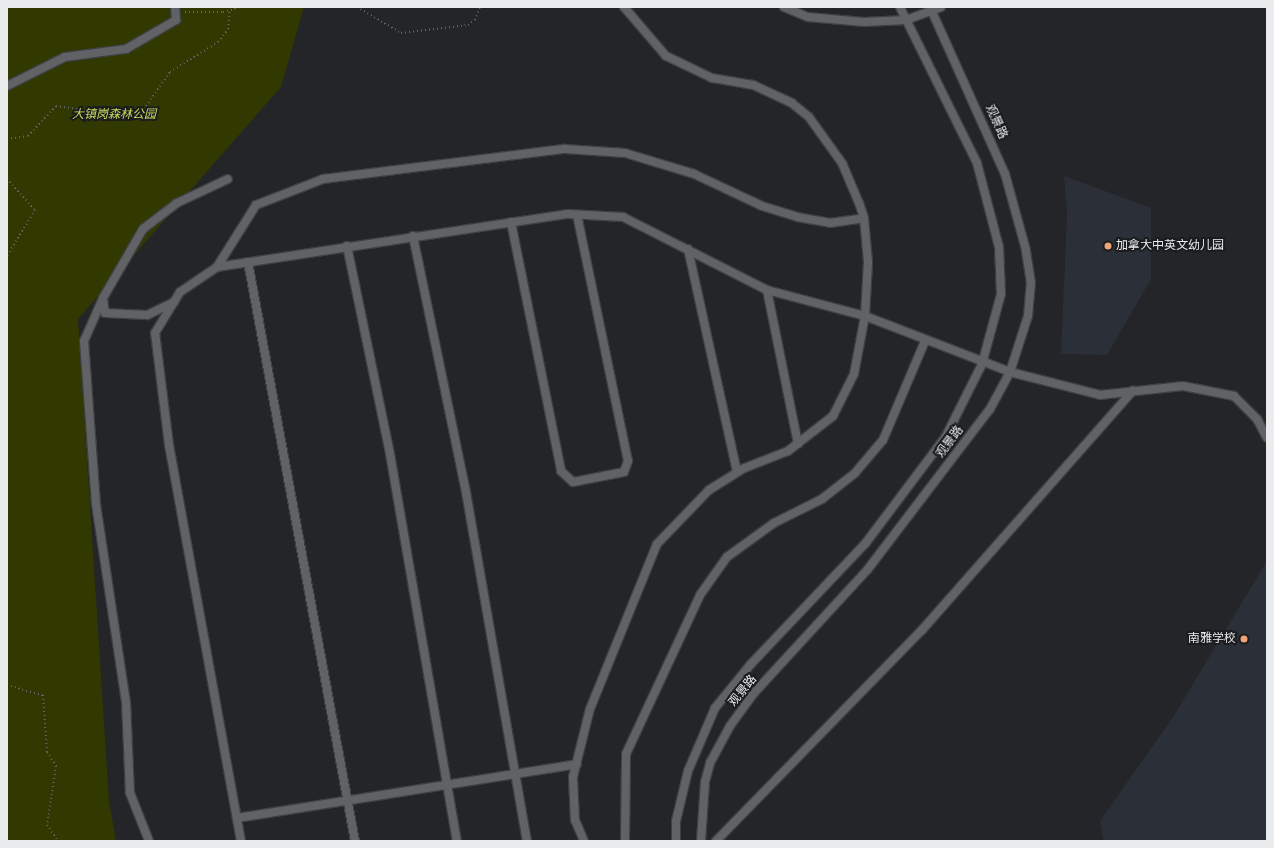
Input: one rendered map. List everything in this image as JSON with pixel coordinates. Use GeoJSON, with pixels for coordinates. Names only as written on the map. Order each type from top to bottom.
{"type":"FeatureCollection","features":[{"type":"Feature","properties":{"kind":"street"},"geometry":{"type":"LineString","coordinates":[[584,841],[575,820],[574,778],[590,709],[657,544],[709,490],[737,472],[798,444],[833,416],[854,374],[865,316],[868,262],[864,218],[842,163],[809,117],[792,103],[753,85],[712,78],[666,56],[624,7]]}},
{"type":"Feature","properties":{"kind":"street"},"geometry":{"type":"LineString","coordinates":[[784,7],[808,16],[864,22],[906,20],[931,9],[941,7]]}},
{"type":"Feature","properties":{"kind":"street","name":"观景路"},"geometry":{"type":"LineString","coordinates":[[676,841],[676,821],[688,771],[716,708],[750,664],[865,544],[914,481],[946,436],[982,364],[1001,294],[994,219],[977,163],[900,7]]}},
{"type":"Feature","properties":{"kind":"street"},"geometry":{"type":"LineString","coordinates":[[7,86],[65,57],[126,49],[176,20],[175,9]]}},
{"type":"Feature","properties":{"kind":"street","name":"观景路"},"geometry":{"type":"LineString","coordinates":[[701,841],[705,782],[710,763],[730,726],[754,694],[868,569],[990,409],[1010,372],[1028,316],[1030,298],[1018,217],[990,136],[931,9]]}},
{"type":"Feature","properties":{"kind":"street"},"geometry":{"type":"LineString","coordinates":[[241,841],[169,445],[155,333],[180,292],[217,267],[256,205],[323,179],[565,148],[625,153],[694,174],[762,206],[797,217],[830,223],[864,218]]}},
{"type":"Feature","properties":{"kind":"street"},"geometry":{"type":"LineString","coordinates":[[149,841],[130,793],[126,702],[96,504],[84,341],[103,298],[142,229],[177,203],[228,179]]}},
{"type":"Feature","properties":{"kind":"street"},"geometry":{"type":"LineString","coordinates":[[217,267],[511,222],[577,215],[623,217],[767,290],[865,316],[982,364],[1100,394],[1183,386],[1234,396],[1257,419],[1267,438]]}},
{"type":"Feature","properties":{"kind":"street"},"geometry":{"type":"LineString","coordinates":[[511,222],[560,471],[573,482],[624,472],[628,461],[577,215]]}},
{"type":"Feature","properties":{"kind":"street"},"geometry":{"type":"LineString","coordinates":[[413,236],[466,492],[514,774],[527,841]]}},
{"type":"Feature","properties":{"kind":"street"},"geometry":{"type":"LineString","coordinates":[[347,246],[390,454],[446,785],[457,841]]}},
{"type":"Feature","properties":{"kind":"street"},"geometry":{"type":"LineString","coordinates":[[688,249],[737,472]]}},
{"type":"Feature","properties":{"kind":"street"},"geometry":{"type":"LineString","coordinates":[[248,262],[355,841]]}},
{"type":"Feature","properties":{"kind":"street"},"geometry":{"type":"LineString","coordinates":[[767,290],[798,444]]}},
{"type":"Feature","properties":{"kind":"street"},"geometry":{"type":"LineString","coordinates":[[103,298],[105,312],[147,315],[174,302]]}},
{"type":"Feature","properties":{"kind":"street"},"geometry":{"type":"LineString","coordinates":[[625,841],[626,754],[700,595],[727,557],[774,523],[822,499],[855,473],[883,440],[925,341]]}},
{"type":"Feature","properties":{"kind":"street"},"geometry":{"type":"LineString","coordinates":[[716,841],[922,630],[1133,391]]}},
{"type":"Feature","properties":{"kind":"street"},"geometry":{"type":"LineString","coordinates":[[237,818],[577,764]]}},
{"type":"Feature","properties":{"kind":"path"},"geometry":{"type":"LineString","coordinates":[[175,9],[230,10],[240,7]]}},
{"type":"Feature","properties":{"kind":"path"},"geometry":{"type":"LineString","coordinates":[[357,7],[401,33],[468,25],[475,20],[480,7]]}},
{"type":"Feature","properties":{"kind":"path"},"geometry":{"type":"LineString","coordinates":[[7,139],[28,136],[56,106],[90,111],[107,120],[129,117],[146,106],[170,72],[218,42],[228,28],[230,10]]}},
{"type":"Feature","properties":{"kind":"path"},"geometry":{"type":"LineString","coordinates":[[7,179],[35,210],[7,256]]}},
{"type":"Feature","properties":{"kind":"path"},"geometry":{"type":"LineString","coordinates":[[7,685],[43,695],[47,752],[56,766],[47,825],[58,841]]}},
{"type":"Feature","properties":{"kind":"shaded area","name":"加拿大中英文幼儿园"},"geometry":{"type":"Polygon","coordinates":[[[1064,176],[1151,208],[1151,279],[1107,355],[1061,354],[1067,214],[1064,176]]]}},
{"type":"Feature","properties":{"kind":"shaded area","name":"南雅学校"},"geometry":{"type":"Polygon","coordinates":[[[1267,561],[1267,841],[1104,841],[1100,821],[1173,717],[1267,561]]]}},
{"type":"Feature","properties":{"kind":"green space","name":"大镇岗森林公园"},"geometry":{"type":"Polygon","coordinates":[[[7,7],[304,7],[281,87],[78,319],[109,801],[116,841],[7,841],[7,7]]]}},
{"type":"Feature","properties":{"kind":"place","name":"加拿大中英文幼儿园"},"geometry":{"type":"Point","coordinates":[1108,246]}},
{"type":"Feature","properties":{"kind":"place","name":"南雅学校"},"geometry":{"type":"Point","coordinates":[1244,639]}}]}
